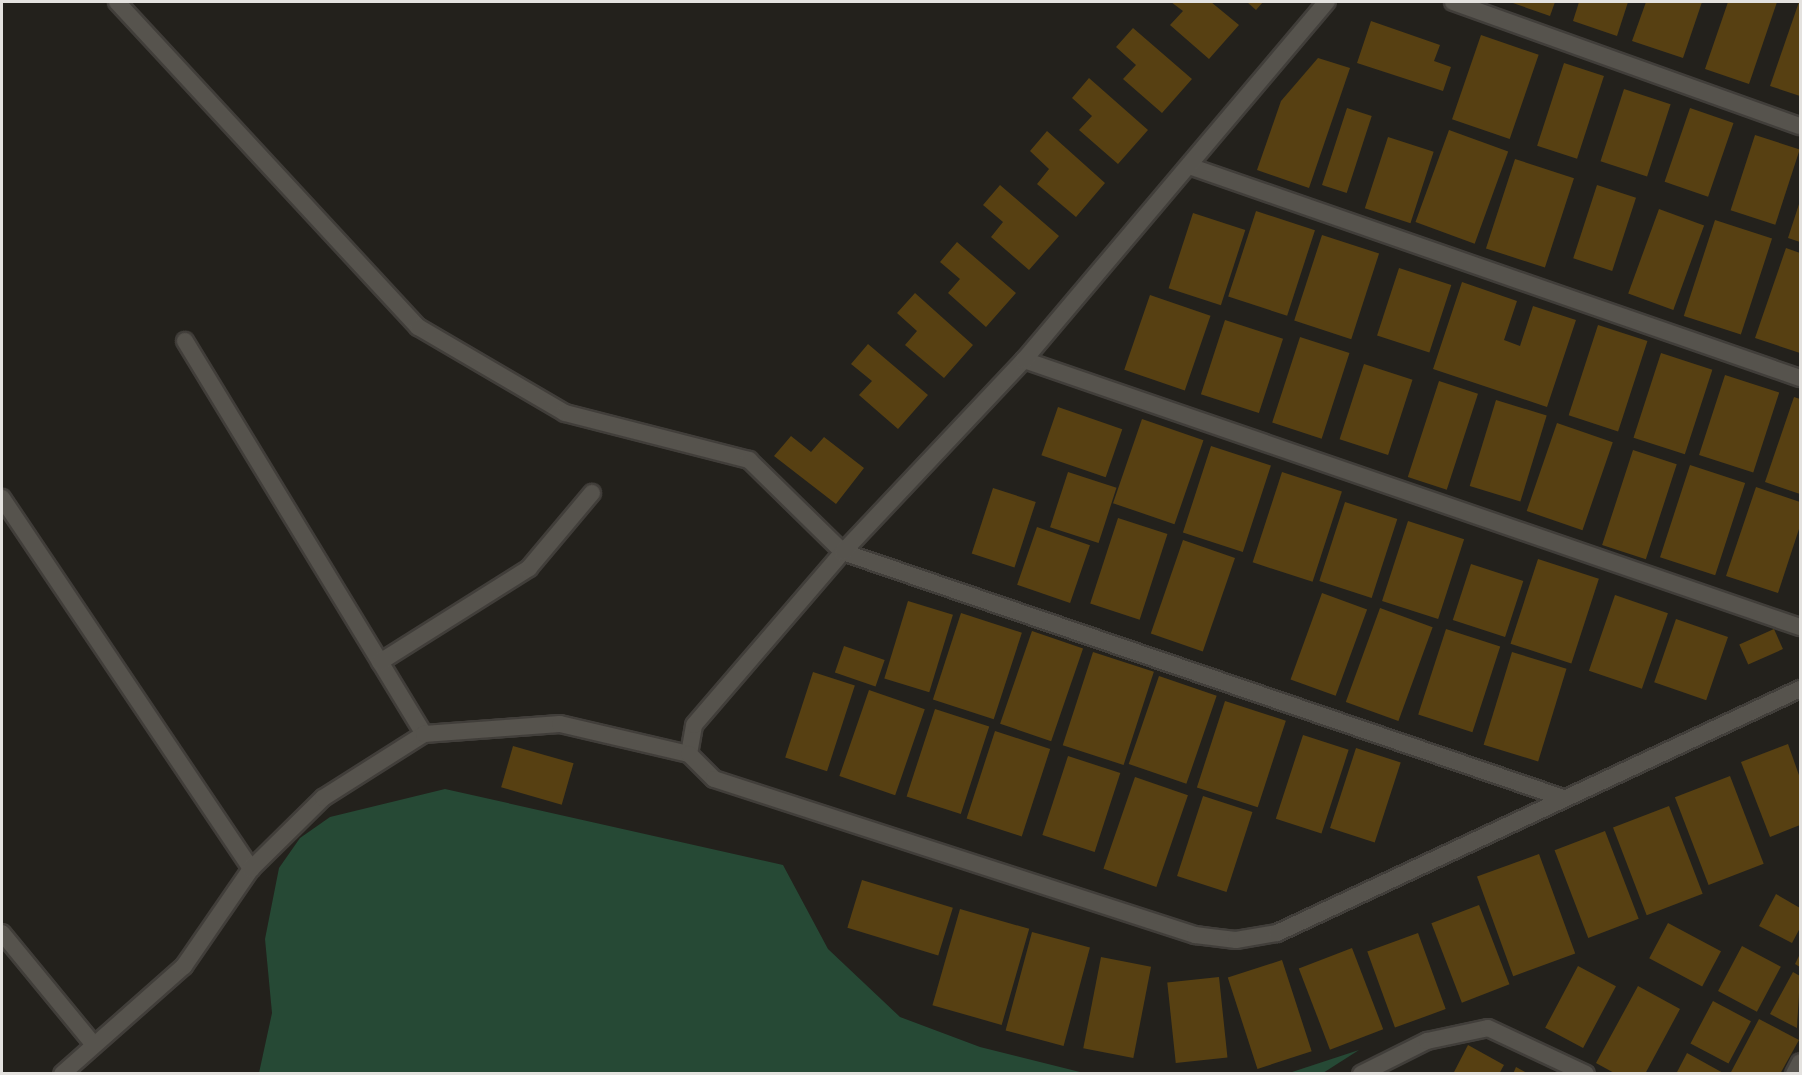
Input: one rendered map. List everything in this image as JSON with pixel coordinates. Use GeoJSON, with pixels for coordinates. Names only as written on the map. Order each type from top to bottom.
{"type":"FeatureCollection","features":[{"type":"Feature","properties":{"kind":"street"},"geometry":{"type":"LineString","coordinates":[[117,2],[418,327],[565,413],[749,460],[843,552],[1563,798]]}},
{"type":"Feature","properties":{"kind":"street"},"geometry":{"type":"LineString","coordinates":[[689,754],[694,725],[843,552],[1024,360],[1327,2]]}},
{"type":"Feature","properties":{"kind":"street"},"geometry":{"type":"LineString","coordinates":[[1453,2],[1800,126]]}},
{"type":"Feature","properties":{"kind":"street"},"geometry":{"type":"LineString","coordinates":[[1189,166],[1800,378]]}},
{"type":"Feature","properties":{"kind":"street"},"geometry":{"type":"LineString","coordinates":[[185,341],[424,734]]}},
{"type":"Feature","properties":{"kind":"street"},"geometry":{"type":"LineString","coordinates":[[1024,360],[1800,627]]}},
{"type":"Feature","properties":{"kind":"street"},"geometry":{"type":"LineString","coordinates":[[380,662],[529,568],[592,493]]}},
{"type":"Feature","properties":{"kind":"street"},"geometry":{"type":"LineString","coordinates":[[2,498],[251,869]]}},
{"type":"Feature","properties":{"kind":"street"},"geometry":{"type":"LineString","coordinates":[[62,1074],[184,966],[251,869],[323,798],[424,734],[560,724],[689,754],[714,779],[1195,935],[1236,940],[1278,933],[1800,689]]}},
{"type":"Feature","properties":{"kind":"street"},"geometry":{"type":"LineString","coordinates":[[2,933],[94,1045]]}},
{"type":"Feature","properties":{"kind":"street"},"geometry":{"type":"LineString","coordinates":[[1362,1074],[1427,1041],[1488,1028],[1586,1074]]}},
{"type":"Feature","properties":{"kind":"street"},"geometry":{"type":"LineString","coordinates":[[1794,1074],[1800,1062]]}},
{"type":"Feature","properties":{"kind":"green space"},"geometry":{"type":"Polygon","coordinates":[[[445,789],[783,865],[828,949],[900,1017],[980,1047],[1084,1073],[259,1073],[272,1013],[265,939],[279,868],[300,838],[330,817],[445,789]]]}},
{"type":"Feature","properties":{"kind":"green space"},"geometry":{"type":"Polygon","coordinates":[[[1359,1050],[1323,1073],[1289,1073],[1359,1050]]]}},
{"type":"Feature","properties":{"kind":"building"},"geometry":{"type":"Polygon","coordinates":[[[1171,2],[1211,2],[1239,25],[1209,59],[1170,25],[1183,11],[1171,2]]]}},
{"type":"Feature","properties":{"kind":"building"},"geometry":{"type":"Polygon","coordinates":[[[1247,2],[1263,2],[1256,10],[1247,2]]]}},
{"type":"Feature","properties":{"kind":"building"},"geometry":{"type":"Polygon","coordinates":[[[1510,2],[1555,2],[1550,16],[1510,2]]]}},
{"type":"Feature","properties":{"kind":"building"},"geometry":{"type":"Polygon","coordinates":[[[1579,2],[1628,2],[1617,36],[1573,21],[1579,2]]]}},
{"type":"Feature","properties":{"kind":"building"},"geometry":{"type":"Polygon","coordinates":[[[1646,2],[1702,2],[1683,58],[1632,41],[1646,2]]]}},
{"type":"Feature","properties":{"kind":"building"},"geometry":{"type":"Polygon","coordinates":[[[1728,2],[1777,2],[1749,84],[1705,69],[1728,2]]]}},
{"type":"Feature","properties":{"kind":"building"},"geometry":{"type":"Polygon","coordinates":[[[1800,2],[1800,96],[1770,86],[1800,2]]]}},
{"type":"Feature","properties":{"kind":"building"},"geometry":{"type":"Polygon","coordinates":[[[1371,21],[1440,45],[1434,61],[1451,67],[1443,91],[1357,63],[1371,21]]]}},
{"type":"Feature","properties":{"kind":"building"},"geometry":{"type":"Polygon","coordinates":[[[1133,28],[1192,79],[1162,113],[1123,79],[1136,65],[1116,47],[1133,28]]]}},
{"type":"Feature","properties":{"kind":"building"},"geometry":{"type":"Polygon","coordinates":[[[1481,35],[1539,55],[1510,139],[1452,119],[1481,35]]]}},
{"type":"Feature","properties":{"kind":"building"},"geometry":{"type":"Polygon","coordinates":[[[1318,58],[1350,68],[1309,188],[1257,170],[1281,101],[1318,58]]]}},
{"type":"Feature","properties":{"kind":"building"},"geometry":{"type":"Polygon","coordinates":[[[1564,63],[1604,76],[1577,159],[1537,146],[1564,63]]]}},
{"type":"Feature","properties":{"kind":"building"},"geometry":{"type":"Polygon","coordinates":[[[1089,78],[1148,130],[1118,164],[1079,130],[1092,116],[1072,98],[1089,78]]]}},
{"type":"Feature","properties":{"kind":"building"},"geometry":{"type":"Polygon","coordinates":[[[1624,89],[1671,104],[1647,176],[1601,161],[1624,89]]]}},
{"type":"Feature","properties":{"kind":"building"},"geometry":{"type":"Polygon","coordinates":[[[1347,108],[1372,116],[1347,193],[1322,185],[1347,108]]]}},
{"type":"Feature","properties":{"kind":"building"},"geometry":{"type":"Polygon","coordinates":[[[1690,108],[1733,123],[1708,197],[1665,182],[1690,108]]]}},
{"type":"Feature","properties":{"kind":"building"},"geometry":{"type":"Polygon","coordinates":[[[1449,130],[1508,152],[1475,244],[1415,222],[1449,130]]]}},
{"type":"Feature","properties":{"kind":"building"},"geometry":{"type":"Polygon","coordinates":[[[1047,131],[1105,183],[1076,217],[1037,184],[1049,169],[1030,151],[1047,131]]]}},
{"type":"Feature","properties":{"kind":"building"},"geometry":{"type":"Polygon","coordinates":[[[1755,135],[1800,150],[1775,225],[1731,210],[1755,135]]]}},
{"type":"Feature","properties":{"kind":"building"},"geometry":{"type":"Polygon","coordinates":[[[1388,137],[1434,152],[1410,223],[1365,208],[1388,137]]]}},
{"type":"Feature","properties":{"kind":"building"},"geometry":{"type":"Polygon","coordinates":[[[1515,159],[1574,178],[1545,268],[1486,248],[1515,159]]]}},
{"type":"Feature","properties":{"kind":"building"},"geometry":{"type":"Polygon","coordinates":[[[1000,185],[1059,236],[1029,270],[991,237],[1003,222],[983,205],[1000,185]]]}},
{"type":"Feature","properties":{"kind":"building"},"geometry":{"type":"Polygon","coordinates":[[[1597,185],[1636,198],[1612,271],[1573,258],[1597,185]]]}},
{"type":"Feature","properties":{"kind":"building"},"geometry":{"type":"Polygon","coordinates":[[[1800,201],[1800,242],[1788,238],[1800,201]]]}},
{"type":"Feature","properties":{"kind":"building"},"geometry":{"type":"Polygon","coordinates":[[[1659,209],[1704,225],[1673,310],[1628,294],[1659,209]]]}},
{"type":"Feature","properties":{"kind":"building"},"geometry":{"type":"Polygon","coordinates":[[[1256,211],[1315,230],[1287,316],[1228,297],[1256,211]]]}},
{"type":"Feature","properties":{"kind":"building"},"geometry":{"type":"Polygon","coordinates":[[[1193,213],[1245,230],[1221,305],[1169,288],[1193,213]]]}},
{"type":"Feature","properties":{"kind":"building"},"geometry":{"type":"Polygon","coordinates":[[[1715,220],[1772,239],[1741,335],[1684,316],[1715,220]]]}},
{"type":"Feature","properties":{"kind":"building"},"geometry":{"type":"Polygon","coordinates":[[[1322,235],[1379,254],[1351,339],[1294,321],[1322,235]]]}},
{"type":"Feature","properties":{"kind":"building"},"geometry":{"type":"Polygon","coordinates":[[[957,242],[1016,293],[986,327],[948,293],[960,279],[940,262],[957,242]]]}},
{"type":"Feature","properties":{"kind":"building"},"geometry":{"type":"Polygon","coordinates":[[[1786,248],[1800,253],[1800,353],[1755,338],[1786,248]]]}},
{"type":"Feature","properties":{"kind":"building"},"geometry":{"type":"Polygon","coordinates":[[[1399,268],[1451,285],[1429,353],[1377,336],[1399,268]]]}},
{"type":"Feature","properties":{"kind":"building"},"geometry":{"type":"Polygon","coordinates":[[[1462,282],[1517,301],[1504,340],[1520,346],[1533,306],[1576,320],[1547,407],[1433,369],[1462,282]]]}},
{"type":"Feature","properties":{"kind":"building"},"geometry":{"type":"Polygon","coordinates":[[[915,293],[973,345],[944,378],[905,345],[917,331],[897,313],[915,293]]]}},
{"type":"Feature","properties":{"kind":"building"},"geometry":{"type":"Polygon","coordinates":[[[1150,295],[1211,316],[1185,391],[1124,370],[1150,295]]]}},
{"type":"Feature","properties":{"kind":"building"},"geometry":{"type":"Polygon","coordinates":[[[1225,320],[1283,339],[1259,413],[1201,394],[1225,320]]]}},
{"type":"Feature","properties":{"kind":"building"},"geometry":{"type":"Polygon","coordinates":[[[1598,325],[1647,341],[1618,431],[1569,415],[1598,325]]]}},
{"type":"Feature","properties":{"kind":"building"},"geometry":{"type":"Polygon","coordinates":[[[1300,337],[1349,353],[1322,439],[1272,423],[1300,337]]]}},
{"type":"Feature","properties":{"kind":"building"},"geometry":{"type":"Polygon","coordinates":[[[868,344],[928,395],[898,429],[859,395],[872,381],[851,364],[868,344]]]}},
{"type":"Feature","properties":{"kind":"building"},"geometry":{"type":"Polygon","coordinates":[[[1661,353],[1712,370],[1685,454],[1633,438],[1661,353]]]}},
{"type":"Feature","properties":{"kind":"building"},"geometry":{"type":"Polygon","coordinates":[[[1364,364],[1413,380],[1388,455],[1340,439],[1364,364]]]}},
{"type":"Feature","properties":{"kind":"building"},"geometry":{"type":"Polygon","coordinates":[[[1725,375],[1779,393],[1753,473],[1699,455],[1725,375]]]}},
{"type":"Feature","properties":{"kind":"building"},"geometry":{"type":"Polygon","coordinates":[[[1439,381],[1478,394],[1447,490],[1408,477],[1439,381]]]}},
{"type":"Feature","properties":{"kind":"building"},"geometry":{"type":"Polygon","coordinates":[[[1794,397],[1800,399],[1800,494],[1765,482],[1794,397]]]}},
{"type":"Feature","properties":{"kind":"building"},"geometry":{"type":"Polygon","coordinates":[[[1496,400],[1547,415],[1520,502],[1470,486],[1496,400]]]}},
{"type":"Feature","properties":{"kind":"building"},"geometry":{"type":"Polygon","coordinates":[[[1058,407],[1122,429],[1106,477],[1041,455],[1058,407]]]}},
{"type":"Feature","properties":{"kind":"building"},"geometry":{"type":"Polygon","coordinates":[[[1142,419],[1203,440],[1174,524],[1113,503],[1142,419]]]}},
{"type":"Feature","properties":{"kind":"building"},"geometry":{"type":"Polygon","coordinates":[[[1557,423],[1613,442],[1583,530],[1527,511],[1557,423]]]}},
{"type":"Feature","properties":{"kind":"building"},"geometry":{"type":"Polygon","coordinates":[[[791,436],[811,452],[824,437],[864,468],[836,504],[774,456],[791,436]]]}},
{"type":"Feature","properties":{"kind":"building"},"geometry":{"type":"Polygon","coordinates":[[[1211,446],[1271,465],[1243,552],[1183,533],[1211,446]]]}},
{"type":"Feature","properties":{"kind":"building"},"geometry":{"type":"Polygon","coordinates":[[[1633,450],[1677,464],[1646,559],[1602,545],[1633,450]]]}},
{"type":"Feature","properties":{"kind":"building"},"geometry":{"type":"Polygon","coordinates":[[[1690,465],[1745,483],[1715,575],[1660,557],[1690,465]]]}},
{"type":"Feature","properties":{"kind":"building"},"geometry":{"type":"Polygon","coordinates":[[[1068,472],[1117,488],[1099,543],[1050,527],[1068,472]]]}},
{"type":"Feature","properties":{"kind":"building"},"geometry":{"type":"Polygon","coordinates":[[[1282,472],[1342,491],[1313,582],[1253,562],[1282,472]]]}},
{"type":"Feature","properties":{"kind":"building"},"geometry":{"type":"Polygon","coordinates":[[[1756,487],[1800,502],[1800,526],[1778,593],[1726,576],[1756,487]]]}},
{"type":"Feature","properties":{"kind":"building"},"geometry":{"type":"Polygon","coordinates":[[[993,488],[1036,502],[1014,568],[972,554],[993,488]]]}},
{"type":"Feature","properties":{"kind":"building"},"geometry":{"type":"Polygon","coordinates":[[[1345,502],[1397,519],[1372,598],[1319,581],[1345,502]]]}},
{"type":"Feature","properties":{"kind":"building"},"geometry":{"type":"Polygon","coordinates":[[[1118,518],[1167,534],[1140,620],[1090,604],[1118,518]]]}},
{"type":"Feature","properties":{"kind":"building"},"geometry":{"type":"Polygon","coordinates":[[[1408,521],[1464,539],[1438,619],[1382,601],[1408,521]]]}},
{"type":"Feature","properties":{"kind":"building"},"geometry":{"type":"Polygon","coordinates":[[[1037,527],[1090,545],[1070,603],[1017,585],[1037,527]]]}},
{"type":"Feature","properties":{"kind":"building"},"geometry":{"type":"Polygon","coordinates":[[[1183,540],[1235,558],[1203,652],[1151,634],[1183,540]]]}},
{"type":"Feature","properties":{"kind":"building"},"geometry":{"type":"Polygon","coordinates":[[[1538,559],[1599,579],[1571,663],[1510,644],[1538,559]]]}},
{"type":"Feature","properties":{"kind":"building"},"geometry":{"type":"Polygon","coordinates":[[[1471,564],[1523,581],[1505,637],[1453,620],[1471,564]]]}},
{"type":"Feature","properties":{"kind":"building"},"geometry":{"type":"Polygon","coordinates":[[[1322,593],[1367,609],[1336,696],[1291,679],[1322,593]]]}},
{"type":"Feature","properties":{"kind":"building"},"geometry":{"type":"Polygon","coordinates":[[[1615,595],[1668,613],[1642,689],[1589,671],[1615,595]]]}},
{"type":"Feature","properties":{"kind":"building"},"geometry":{"type":"Polygon","coordinates":[[[908,601],[953,615],[929,692],[884,678],[908,601]]]}},
{"type":"Feature","properties":{"kind":"building"},"geometry":{"type":"Polygon","coordinates":[[[1380,608],[1433,627],[1398,721],[1346,702],[1380,608]]]}},
{"type":"Feature","properties":{"kind":"building"},"geometry":{"type":"Polygon","coordinates":[[[961,613],[1022,633],[994,719],[933,700],[961,613]]]}},
{"type":"Feature","properties":{"kind":"building"},"geometry":{"type":"Polygon","coordinates":[[[1676,619],[1728,637],[1706,700],[1654,682],[1676,619]]]}},
{"type":"Feature","properties":{"kind":"building"},"geometry":{"type":"Polygon","coordinates":[[[1446,629],[1500,647],[1472,732],[1418,715],[1446,629]]]}},
{"type":"Feature","properties":{"kind":"building"},"geometry":{"type":"Polygon","coordinates":[[[1774,629],[1783,649],[1748,665],[1739,644],[1774,629]]]}},
{"type":"Feature","properties":{"kind":"building"},"geometry":{"type":"Polygon","coordinates":[[[1032,631],[1083,649],[1051,741],[1000,724],[1032,631]]]}},
{"type":"Feature","properties":{"kind":"building"},"geometry":{"type":"Polygon","coordinates":[[[844,646],[885,660],[876,686],[835,672],[844,646]]]}},
{"type":"Feature","properties":{"kind":"building"},"geometry":{"type":"Polygon","coordinates":[[[1093,652],[1154,672],[1124,765],[1063,745],[1093,652]]]}},
{"type":"Feature","properties":{"kind":"building"},"geometry":{"type":"Polygon","coordinates":[[[1512,652],[1567,669],[1538,761],[1484,745],[1512,652]]]}},
{"type":"Feature","properties":{"kind":"building"},"geometry":{"type":"Polygon","coordinates":[[[813,672],[855,686],[827,771],[785,758],[813,672]]]}},
{"type":"Feature","properties":{"kind":"building"},"geometry":{"type":"Polygon","coordinates":[[[1159,676],[1217,696],[1186,784],[1129,764],[1159,676]]]}},
{"type":"Feature","properties":{"kind":"building"},"geometry":{"type":"Polygon","coordinates":[[[869,690],[925,709],[895,795],[839,776],[869,690]]]}},
{"type":"Feature","properties":{"kind":"building"},"geometry":{"type":"Polygon","coordinates":[[[1225,701],[1286,721],[1258,807],[1197,788],[1225,701]]]}},
{"type":"Feature","properties":{"kind":"building"},"geometry":{"type":"Polygon","coordinates":[[[935,709],[989,727],[961,814],[907,796],[935,709]]]}},
{"type":"Feature","properties":{"kind":"building"},"geometry":{"type":"Polygon","coordinates":[[[995,731],[1050,749],[1022,836],[967,818],[995,731]]]}},
{"type":"Feature","properties":{"kind":"building"},"geometry":{"type":"Polygon","coordinates":[[[1303,735],[1349,750],[1321,834],[1276,819],[1303,735]]]}},
{"type":"Feature","properties":{"kind":"building"},"geometry":{"type":"Polygon","coordinates":[[[1788,744],[1800,778],[1800,825],[1770,837],[1741,762],[1788,744]]]}},
{"type":"Feature","properties":{"kind":"building"},"geometry":{"type":"Polygon","coordinates":[[[513,746],[574,763],[562,805],[501,787],[513,746]]]}},
{"type":"Feature","properties":{"kind":"building"},"geometry":{"type":"Polygon","coordinates":[[[1356,748],[1401,763],[1375,842],[1330,828],[1356,748]]]}},
{"type":"Feature","properties":{"kind":"building"},"geometry":{"type":"Polygon","coordinates":[[[1068,756],[1120,773],[1095,852],[1042,835],[1068,756]]]}},
{"type":"Feature","properties":{"kind":"building"},"geometry":{"type":"Polygon","coordinates":[[[1730,776],[1764,864],[1709,885],[1675,797],[1730,776]]]}},
{"type":"Feature","properties":{"kind":"building"},"geometry":{"type":"Polygon","coordinates":[[[1135,777],[1188,795],[1156,887],[1103,869],[1135,777]]]}},
{"type":"Feature","properties":{"kind":"building"},"geometry":{"type":"Polygon","coordinates":[[[1203,796],[1252,812],[1226,892],[1177,876],[1203,796]]]}},
{"type":"Feature","properties":{"kind":"building"},"geometry":{"type":"Polygon","coordinates":[[[1669,806],[1703,894],[1647,915],[1613,828],[1669,806]]]}},
{"type":"Feature","properties":{"kind":"building"},"geometry":{"type":"Polygon","coordinates":[[[1605,831],[1639,919],[1588,938],[1555,850],[1605,831]]]}},
{"type":"Feature","properties":{"kind":"building"},"geometry":{"type":"Polygon","coordinates":[[[1539,854],[1575,954],[1513,976],[1477,877],[1539,854]]]}},
{"type":"Feature","properties":{"kind":"building"},"geometry":{"type":"Polygon","coordinates":[[[862,880],[953,908],[938,956],[847,928],[862,880]]]}},
{"type":"Feature","properties":{"kind":"building"},"geometry":{"type":"Polygon","coordinates":[[[1776,894],[1800,908],[1800,928],[1792,943],[1759,926],[1776,894]]]}},
{"type":"Feature","properties":{"kind":"building"},"geometry":{"type":"Polygon","coordinates":[[[1479,905],[1509,984],[1462,1003],[1431,923],[1479,905]]]}},
{"type":"Feature","properties":{"kind":"building"},"geometry":{"type":"Polygon","coordinates":[[[960,909],[1029,929],[1002,1025],[932,1005],[960,909]]]}},
{"type":"Feature","properties":{"kind":"building"},"geometry":{"type":"Polygon","coordinates":[[[1668,923],[1721,951],[1702,986],[1649,958],[1668,923]]]}},
{"type":"Feature","properties":{"kind":"building"},"geometry":{"type":"Polygon","coordinates":[[[1032,932],[1090,948],[1064,1046],[1006,1031],[1032,932]]]}},
{"type":"Feature","properties":{"kind":"building"},"geometry":{"type":"Polygon","coordinates":[[[1418,933],[1446,1009],[1395,1028],[1367,951],[1418,933]]]}},
{"type":"Feature","properties":{"kind":"building"},"geometry":{"type":"Polygon","coordinates":[[[1742,946],[1781,967],[1757,1012],[1718,991],[1742,946]]]}},
{"type":"Feature","properties":{"kind":"building"},"geometry":{"type":"Polygon","coordinates":[[[1352,948],[1383,1029],[1330,1050],[1299,968],[1352,948]]]}},
{"type":"Feature","properties":{"kind":"building"},"geometry":{"type":"Polygon","coordinates":[[[1800,954],[1800,967],[1795,964],[1800,954]]]}},
{"type":"Feature","properties":{"kind":"building"},"geometry":{"type":"Polygon","coordinates":[[[1101,957],[1151,967],[1133,1058],[1083,1048],[1101,957]]]}},
{"type":"Feature","properties":{"kind":"building"},"geometry":{"type":"Polygon","coordinates":[[[1282,960],[1312,1051],[1257,1069],[1228,978],[1282,960]]]}},
{"type":"Feature","properties":{"kind":"building"},"geometry":{"type":"Polygon","coordinates":[[[1578,966],[1616,986],[1583,1048],[1545,1028],[1578,966]]]}},
{"type":"Feature","properties":{"kind":"building"},"geometry":{"type":"Polygon","coordinates":[[[1793,972],[1800,976],[1797,1028],[1770,1014],[1793,972]]]}},
{"type":"Feature","properties":{"kind":"building"},"geometry":{"type":"Polygon","coordinates":[[[1219,977],[1227,1058],[1176,1063],[1167,982],[1219,977]]]}},
{"type":"Feature","properties":{"kind":"building"},"geometry":{"type":"Polygon","coordinates":[[[1638,986],[1680,1009],[1645,1074],[1616,1074],[1596,1063],[1638,986]]]}},
{"type":"Feature","properties":{"kind":"building"},"geometry":{"type":"Polygon","coordinates":[[[1713,1001],[1751,1021],[1728,1064],[1690,1043],[1713,1001]]]}},
{"type":"Feature","properties":{"kind":"building"},"geometry":{"type":"Polygon","coordinates":[[[1759,1019],[1799,1040],[1780,1074],[1730,1074],[1759,1019]]]}},
{"type":"Feature","properties":{"kind":"building"},"geometry":{"type":"Polygon","coordinates":[[[1468,1045],[1504,1065],[1499,1074],[1453,1074],[1468,1045]]]}},
{"type":"Feature","properties":{"kind":"building"},"geometry":{"type":"Polygon","coordinates":[[[1687,1053],[1725,1074],[1676,1074],[1687,1053]]]}},
{"type":"Feature","properties":{"kind":"building"},"geometry":{"type":"Polygon","coordinates":[[[1516,1067],[1529,1074],[1513,1074],[1516,1067]]]}}]}
